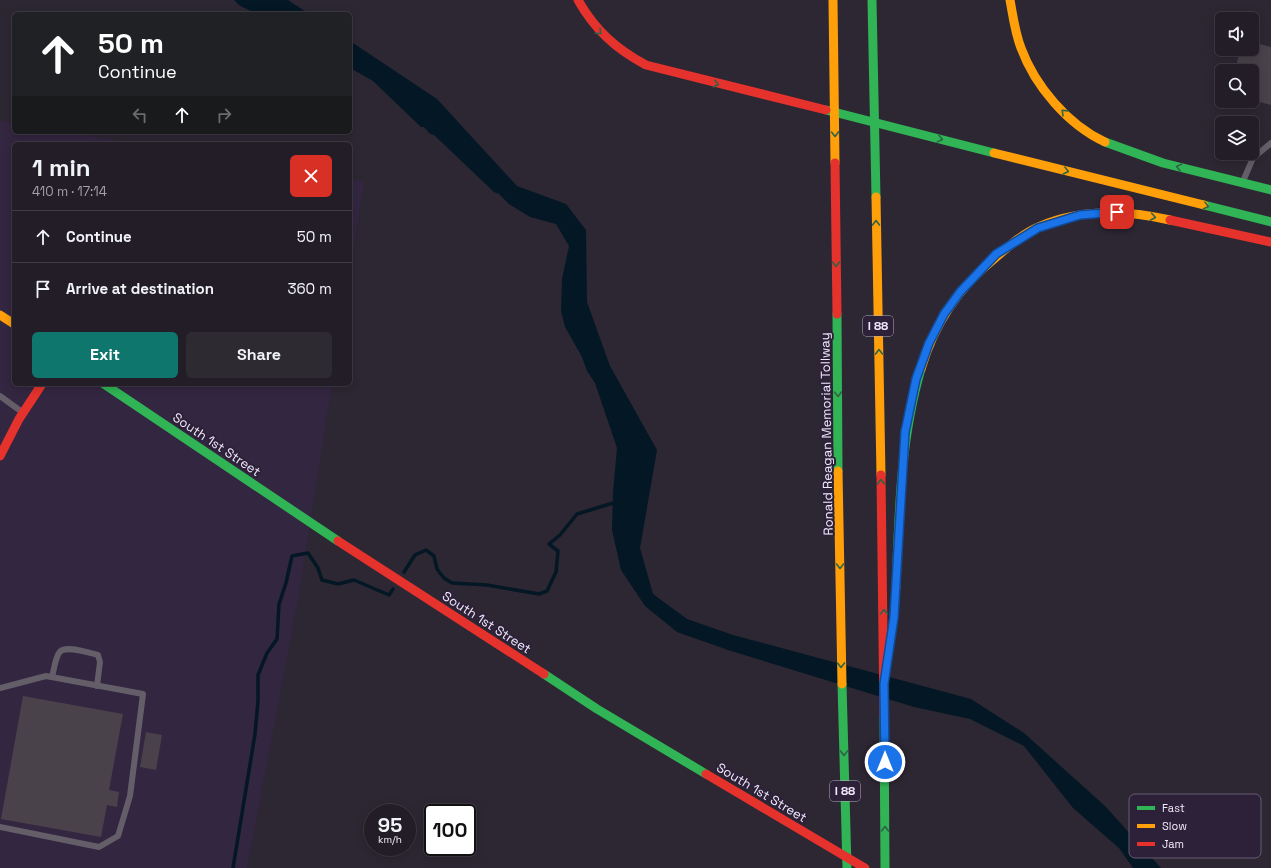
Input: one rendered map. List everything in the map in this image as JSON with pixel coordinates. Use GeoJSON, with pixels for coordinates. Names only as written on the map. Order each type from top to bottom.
{"type":"FeatureCollection","features":[{"type":"Feature","properties":{"kind":"main road"},"geometry":{"type":"LineString","coordinates":[[578,0],[597,30],[622,52],[646,65],[812,102]]}},
{"type":"Feature","properties":{"kind":"main road"},"geometry":{"type":"LineString","coordinates":[[589,0],[611,31],[643,52]]}},
{"type":"Feature","properties":{"kind":"main road","name":"Ronald Reagan Memorial Tollway"},"geometry":{"type":"LineString","coordinates":[[833,0],[840,626],[847,868]]}},
{"type":"Feature","properties":{"kind":"main road","name":"I 88"},"geometry":{"type":"LineString","coordinates":[[872,0],[886,651]]}},
{"type":"Feature","properties":{"kind":"main road"},"geometry":{"type":"LineString","coordinates":[[1010,0],[1020,47],[1034,78],[1062,110],[1089,135],[1120,149],[1163,163],[1271,190]]}},
{"type":"Feature","properties":{"kind":"main road"},"geometry":{"type":"LineString","coordinates":[[824,31],[834,82]]}},
{"type":"Feature","properties":{"kind":"main road"},"geometry":{"type":"LineString","coordinates":[[662,59],[812,102],[1271,222]]}},
{"type":"Feature","properties":{"kind":"main road"},"geometry":{"type":"LineString","coordinates":[[901,125],[1112,172]]}},
{"type":"Feature","properties":{"kind":"main road"},"geometry":{"type":"LineString","coordinates":[[895,601],[905,432],[916,379],[929,343],[944,314],[970,279],[996,254],[1038,228],[1080,215],[1117,212],[1152,216],[1271,242]]}},
{"type":"Feature","properties":{"kind":"main road"},"geometry":{"type":"LineString","coordinates":[[0,315],[12,323]]}},
{"type":"Feature","properties":{"kind":"main road"},"geometry":{"type":"LineString","coordinates":[[0,456],[23,413],[41,386]]}},
{"type":"Feature","properties":{"kind":"main road","name":"South 1st Street"},"geometry":{"type":"LineString","coordinates":[[115,387],[326,533],[597,709],[865,868]]}},
{"type":"Feature","properties":{"kind":"main road"},"geometry":{"type":"LineString","coordinates":[[885,868],[884,684],[886,651],[893,624]]}},
{"type":"Feature","properties":{"kind":"lane"},"geometry":{"type":"LineString","coordinates":[[1243,183],[1253,158],[1271,143]]}},
{"type":"Feature","properties":{"kind":"lane"},"geometry":{"type":"LineString","coordinates":[[0,396],[23,413]]}},
{"type":"Feature","properties":{"kind":"lane"},"geometry":{"type":"LineString","coordinates":[[52,677],[59,652],[63,649],[70,648],[98,655],[100,662],[97,686]]}},
{"type":"Feature","properties":{"kind":"lane"},"geometry":{"type":"LineString","coordinates":[[0,688],[46,676],[143,694],[130,796],[118,836],[99,847],[0,827]]}},
{"type":"Feature","properties":{"kind":"shaded area"},"geometry":{"type":"Polygon","coordinates":[[[0,121],[12,123],[12,134],[78,134],[126,142],[12,142],[12,386],[332,386],[298,599],[247,868],[0,868],[0,121]]]}},
{"type":"Feature","properties":{"kind":"shaded area"},"geometry":{"type":"Polygon","coordinates":[[[352,179],[364,182],[352,259],[352,179]]]}},
{"type":"Feature","properties":{"kind":"water"},"geometry":{"type":"Polygon","coordinates":[[[234,0],[288,0],[306,12],[252,12],[239,5],[234,0]]]}},
{"type":"Feature","properties":{"kind":"water"},"geometry":{"type":"Polygon","coordinates":[[[352,42],[437,99],[517,186],[566,204],[586,230],[587,302],[610,366],[657,450],[640,548],[653,594],[687,619],[733,635],[971,699],[1024,733],[1105,806],[1129,833],[1129,858],[1152,858],[1161,868],[1133,868],[1119,848],[1073,808],[1024,746],[970,719],[914,707],[728,650],[677,632],[645,606],[621,570],[612,530],[613,492],[617,448],[595,383],[587,371],[582,357],[565,327],[561,311],[562,279],[569,246],[556,224],[530,217],[509,204],[499,194],[494,192],[434,135],[430,134],[424,127],[421,127],[373,81],[352,69],[352,42]]]}},
{"type":"Feature","properties":{"kind":"building"},"geometry":{"type":"Polygon","coordinates":[[[1259,44],[1271,47],[1271,105],[1259,102],[1259,64],[1237,64],[1238,56],[1259,56],[1259,44]]]}},
{"type":"Feature","properties":{"kind":"building"},"geometry":{"type":"Polygon","coordinates":[[[23,696],[123,714],[109,790],[119,792],[117,807],[107,805],[101,837],[1,819],[23,696]]]}},
{"type":"Feature","properties":{"kind":"building"},"geometry":{"type":"Polygon","coordinates":[[[146,732],[162,735],[156,770],[140,767],[146,732]]]}},
{"type":"Feature","properties":{"kind":"waterway"},"geometry":{"type":"LineString","coordinates":[[404,572],[415,555],[426,550],[434,556],[437,569],[444,578],[452,583],[487,585],[539,594],[547,591],[556,572],[558,551],[549,544],[560,535],[577,514],[613,503]]}},
{"type":"Feature","properties":{"kind":"waterway"},"geometry":{"type":"LineString","coordinates":[[233,868],[255,734],[258,701],[258,675],[267,653],[277,639],[279,604],[286,583],[292,556],[308,553],[318,568],[322,580],[338,584],[354,580],[389,595],[393,589]]}},
{"type":"Feature","properties":{"kind":"traffic: fast"},"geometry":{"type":"LineString","coordinates":[[872,0],[876,197]]}},
{"type":"Feature","properties":{"kind":"traffic: fast"},"geometry":{"type":"LineString","coordinates":[[826,110],[994,153]]}},
{"type":"Feature","properties":{"kind":"traffic: fast"},"geometry":{"type":"LineString","coordinates":[[1105,142],[1163,163],[1271,190]]}},
{"type":"Feature","properties":{"kind":"traffic: fast"},"geometry":{"type":"LineString","coordinates":[[1204,205],[1271,222]]}},
{"type":"Feature","properties":{"kind":"traffic: fast"},"geometry":{"type":"LineString","coordinates":[[837,314],[838,471]]}},
{"type":"Feature","properties":{"kind":"traffic: fast"},"geometry":{"type":"LineString","coordinates":[[896,588],[900,505],[905,450],[914,396],[921,369]]}},
{"type":"Feature","properties":{"kind":"traffic: fast"},"geometry":{"type":"LineString","coordinates":[[107,386],[338,541]]}},
{"type":"Feature","properties":{"kind":"traffic: fast"},"geometry":{"type":"LineString","coordinates":[[544,674],[597,709],[706,774]]}},
{"type":"Feature","properties":{"kind":"traffic: fast"},"geometry":{"type":"LineString","coordinates":[[842,684],[847,868]]}},
{"type":"Feature","properties":{"kind":"traffic: fast"},"geometry":{"type":"LineString","coordinates":[[884,716],[885,868]]}},
{"type":"Feature","properties":{"kind":"traffic: slow"},"geometry":{"type":"LineString","coordinates":[[833,0],[835,163]]}},
{"type":"Feature","properties":{"kind":"traffic: slow"},"geometry":{"type":"LineString","coordinates":[[1010,0],[1019,42],[1027,62],[1044,90],[1066,115],[1091,135],[1105,142]]}},
{"type":"Feature","properties":{"kind":"traffic: slow"},"geometry":{"type":"LineString","coordinates":[[994,153],[1204,205]]}},
{"type":"Feature","properties":{"kind":"traffic: slow"},"geometry":{"type":"LineString","coordinates":[[876,197],[881,475]]}},
{"type":"Feature","properties":{"kind":"traffic: slow"},"geometry":{"type":"LineString","coordinates":[[921,369],[933,337],[949,308],[959,295],[981,270],[1026,233],[1054,221],[1071,216],[1087,214],[1137,214],[1170,220]]}},
{"type":"Feature","properties":{"kind":"traffic: slow"},"geometry":{"type":"LineString","coordinates":[[0,315],[12,323]]}},
{"type":"Feature","properties":{"kind":"traffic: slow"},"geometry":{"type":"LineString","coordinates":[[838,471],[842,684]]}},
{"type":"Feature","properties":{"kind":"traffic: jam"},"geometry":{"type":"LineString","coordinates":[[578,0],[592,21],[607,38],[635,59],[646,65],[826,110]]}},
{"type":"Feature","properties":{"kind":"traffic: jam"},"geometry":{"type":"LineString","coordinates":[[835,163],[837,314]]}},
{"type":"Feature","properties":{"kind":"traffic: jam"},"geometry":{"type":"LineString","coordinates":[[1170,220],[1271,242]]}},
{"type":"Feature","properties":{"kind":"traffic: jam"},"geometry":{"type":"LineString","coordinates":[[0,456],[19,419],[41,386]]}},
{"type":"Feature","properties":{"kind":"traffic: jam"},"geometry":{"type":"LineString","coordinates":[[881,475],[884,716]]}},
{"type":"Feature","properties":{"kind":"traffic: jam"},"geometry":{"type":"LineString","coordinates":[[338,541],[544,674]]}},
{"type":"Feature","properties":{"kind":"traffic: jam"},"geometry":{"type":"LineString","coordinates":[[706,774],[865,868]]}},
{"type":"Feature","properties":{"kind":"route"},"geometry":{"type":"LineString","coordinates":[[885,762],[884,684],[894,617],[905,432],[916,379],[929,343],[944,314],[960,292],[970,279],[996,254],[1038,228],[1080,215],[1117,212]]}}]}
